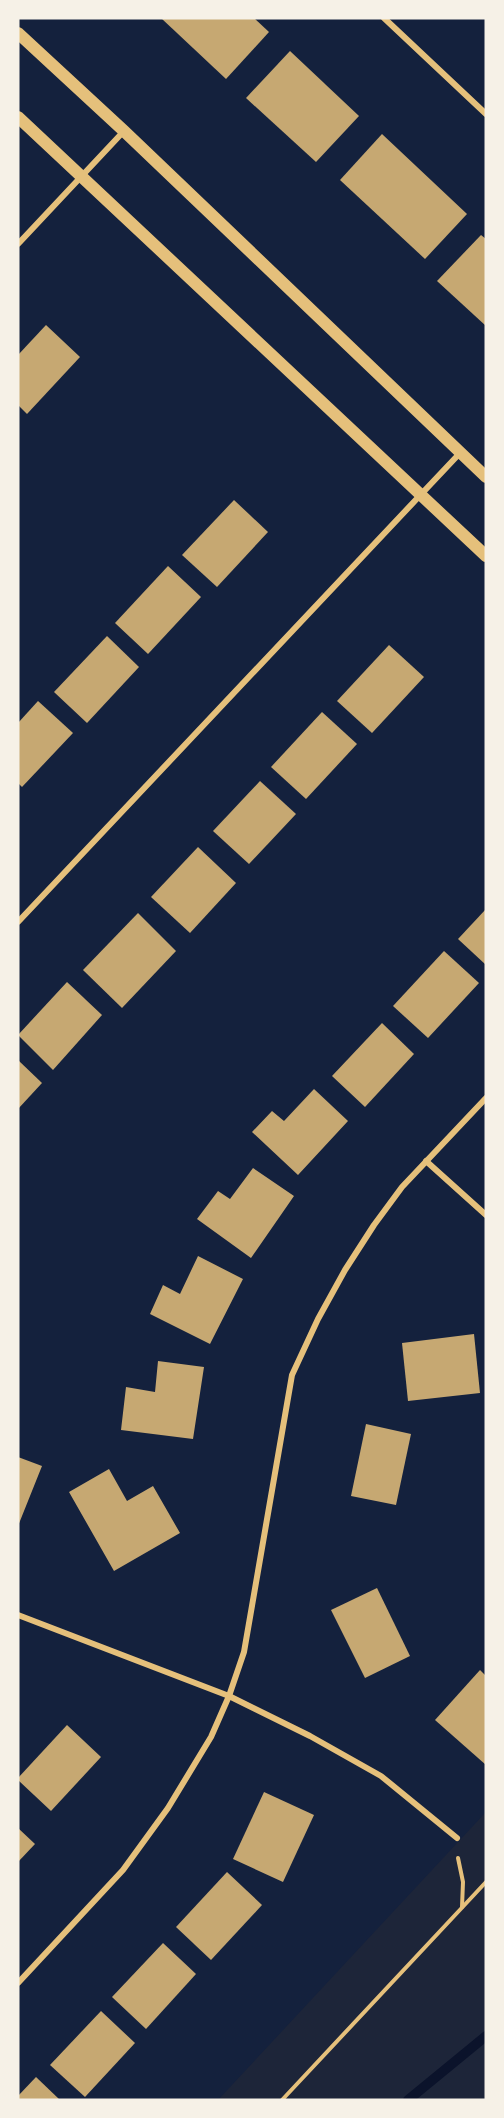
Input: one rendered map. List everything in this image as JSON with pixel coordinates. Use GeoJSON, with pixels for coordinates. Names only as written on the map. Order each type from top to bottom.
{"type":"FeatureCollection","features":[{"type":"Feature","properties":{"kind":"main road"},"geometry":{"type":"LineString","coordinates":[[18,33],[124,131],[486,477]]}},
{"type":"Feature","properties":{"kind":"main road"},"geometry":{"type":"LineString","coordinates":[[18,117],[486,556]]}},
{"type":"Feature","properties":{"kind":"street"},"geometry":{"type":"LineString","coordinates":[[384,18],[486,114]]}},
{"type":"Feature","properties":{"kind":"street"},"geometry":{"type":"LineString","coordinates":[[18,244],[124,131]]}},
{"type":"Feature","properties":{"kind":"street"},"geometry":{"type":"LineString","coordinates":[[18,922],[461,452]]}},
{"type":"Feature","properties":{"kind":"street"},"geometry":{"type":"LineString","coordinates":[[18,1983],[123,1870],[174,1798],[211,1737],[229,1696],[244,1652],[292,1375],[345,1269],[381,1216],[402,1187],[486,1098]]}},
{"type":"Feature","properties":{"kind":"street"},"geometry":{"type":"LineString","coordinates":[[426,1161],[486,1215]]}},
{"type":"Feature","properties":{"kind":"street"},"geometry":{"type":"LineString","coordinates":[[18,1615],[229,1696],[310,1736],[381,1776],[456,1838]]}},
{"type":"Feature","properties":{"kind":"path"},"geometry":{"type":"LineString","coordinates":[[456,1838],[463,1882],[462,1908]]}},
{"type":"Feature","properties":{"kind":"path"},"geometry":{"type":"LineString","coordinates":[[282,2100],[485,1884]]}},
{"type":"Feature","properties":{"kind":"shaded area"},"geometry":{"type":"Polygon","coordinates":[[[486,1812],[486,2100],[218,2100],[486,1812]]]}},
{"type":"Feature","properties":{"kind":"building"},"geometry":{"type":"Polygon","coordinates":[[[161,18],[254,18],[269,32],[226,79],[161,18]]]}},
{"type":"Feature","properties":{"kind":"building"},"geometry":{"type":"Polygon","coordinates":[[[290,51],[359,116],[316,162],[246,98],[290,51]]]}},
{"type":"Feature","properties":{"kind":"building"},"geometry":{"type":"Polygon","coordinates":[[[382,134],[467,214],[425,259],[340,180],[382,134]]]}},
{"type":"Feature","properties":{"kind":"building"},"geometry":{"type":"Polygon","coordinates":[[[481,235],[486,239],[486,326],[437,281],[481,235]]]}},
{"type":"Feature","properties":{"kind":"building"},"geometry":{"type":"Polygon","coordinates":[[[46,325],[80,357],[27,414],[18,405],[18,355],[46,325]]]}},
{"type":"Feature","properties":{"kind":"building"},"geometry":{"type":"Polygon","coordinates":[[[234,500],[268,532],[217,587],[182,555],[234,500]]]}},
{"type":"Feature","properties":{"kind":"building"},"geometry":{"type":"Polygon","coordinates":[[[168,566],[201,597],[148,654],[115,623],[168,566]]]}},
{"type":"Feature","properties":{"kind":"building"},"geometry":{"type":"Polygon","coordinates":[[[107,636],[139,667],[87,723],[54,692],[107,636]]]}},
{"type":"Feature","properties":{"kind":"building"},"geometry":{"type":"Polygon","coordinates":[[[389,645],[424,677],[372,733],[337,701],[389,645]]]}},
{"type":"Feature","properties":{"kind":"building"},"geometry":{"type":"Polygon","coordinates":[[[38,701],[73,733],[22,787],[18,783],[18,723],[38,701]]]}},
{"type":"Feature","properties":{"kind":"building"},"geometry":{"type":"Polygon","coordinates":[[[322,712],[357,744],[306,799],[271,767],[322,712]]]}},
{"type":"Feature","properties":{"kind":"building"},"geometry":{"type":"Polygon","coordinates":[[[260,781],[296,814],[249,864],[213,831],[260,781]]]}},
{"type":"Feature","properties":{"kind":"building"},"geometry":{"type":"Polygon","coordinates":[[[198,847],[236,883],[190,933],[151,897],[198,847]]]}},
{"type":"Feature","properties":{"kind":"building"},"geometry":{"type":"Polygon","coordinates":[[[486,909],[486,965],[458,939],[486,909]]]}},
{"type":"Feature","properties":{"kind":"building"},"geometry":{"type":"Polygon","coordinates":[[[138,913],[176,951],[122,1008],[83,970],[138,913]]]}},
{"type":"Feature","properties":{"kind":"building"},"geometry":{"type":"Polygon","coordinates":[[[444,951],[479,983],[428,1038],[393,1006],[444,951]]]}},
{"type":"Feature","properties":{"kind":"building"},"geometry":{"type":"Polygon","coordinates":[[[67,982],[102,1015],[53,1070],[18,1035],[67,982]]]}},
{"type":"Feature","properties":{"kind":"building"},"geometry":{"type":"Polygon","coordinates":[[[382,1023],[414,1054],[365,1107],[332,1076],[382,1023]]]}},
{"type":"Feature","properties":{"kind":"building"},"geometry":{"type":"Polygon","coordinates":[[[18,1060],[42,1083],[18,1109],[18,1060]]]}},
{"type":"Feature","properties":{"kind":"building"},"geometry":{"type":"Polygon","coordinates":[[[314,1089],[348,1121],[298,1175],[252,1132],[272,1111],[284,1121],[314,1089]]]}},
{"type":"Feature","properties":{"kind":"building"},"geometry":{"type":"Polygon","coordinates":[[[253,1168],[294,1196],[251,1258],[197,1219],[218,1191],[230,1199],[253,1168]]]}},
{"type":"Feature","properties":{"kind":"building"},"geometry":{"type":"Polygon","coordinates":[[[198,1256],[243,1279],[210,1344],[150,1314],[163,1285],[180,1294],[198,1256]]]}},
{"type":"Feature","properties":{"kind":"building"},"geometry":{"type":"Polygon","coordinates":[[[474,1334],[480,1393],[408,1401],[402,1343],[474,1334]]]}},
{"type":"Feature","properties":{"kind":"building"},"geometry":{"type":"Polygon","coordinates":[[[158,1361],[204,1367],[193,1439],[121,1430],[126,1387],[155,1392],[158,1361]]]}},
{"type":"Feature","properties":{"kind":"building"},"geometry":{"type":"Polygon","coordinates":[[[366,1424],[411,1434],[396,1505],[351,1496],[366,1424]]]}},
{"type":"Feature","properties":{"kind":"building"},"geometry":{"type":"Polygon","coordinates":[[[18,1457],[42,1466],[18,1526],[18,1457]]]}},
{"type":"Feature","properties":{"kind":"building"},"geometry":{"type":"Polygon","coordinates":[[[109,1469],[127,1501],[153,1486],[180,1533],[114,1571],[69,1492],[109,1469]]]}},
{"type":"Feature","properties":{"kind":"building"},"geometry":{"type":"Polygon","coordinates":[[[377,1588],[410,1656],[365,1678],[331,1610],[377,1588]]]}},
{"type":"Feature","properties":{"kind":"building"},"geometry":{"type":"Polygon","coordinates":[[[480,1670],[486,1676],[486,1765],[435,1720],[480,1670]]]}},
{"type":"Feature","properties":{"kind":"building"},"geometry":{"type":"Polygon","coordinates":[[[67,1725],[101,1757],[51,1811],[18,1778],[67,1725]]]}},
{"type":"Feature","properties":{"kind":"building"},"geometry":{"type":"Polygon","coordinates":[[[264,1792],[314,1815],[283,1882],[233,1859],[264,1792]]]}},
{"type":"Feature","properties":{"kind":"building"},"geometry":{"type":"Polygon","coordinates":[[[18,1828],[35,1844],[18,1862],[18,1828]]]}},
{"type":"Feature","properties":{"kind":"building"},"geometry":{"type":"Polygon","coordinates":[[[227,1872],[262,1905],[211,1960],[176,1927],[227,1872]]]}},
{"type":"Feature","properties":{"kind":"building"},"geometry":{"type":"Polygon","coordinates":[[[163,1943],[196,1974],[146,2029],[112,1997],[163,1943]]]}},
{"type":"Feature","properties":{"kind":"building"},"geometry":{"type":"Polygon","coordinates":[[[101,2011],[135,2043],[85,2097],[50,2065],[101,2011]]]}},
{"type":"Feature","properties":{"kind":"building"},"geometry":{"type":"Polygon","coordinates":[[[36,2077],[60,2100],[18,2100],[18,2096],[36,2077]]]}},
{"type":"Feature","properties":{"kind":"waterway"},"geometry":{"type":"LineString","coordinates":[[408,2100],[486,2036]]}}]}
